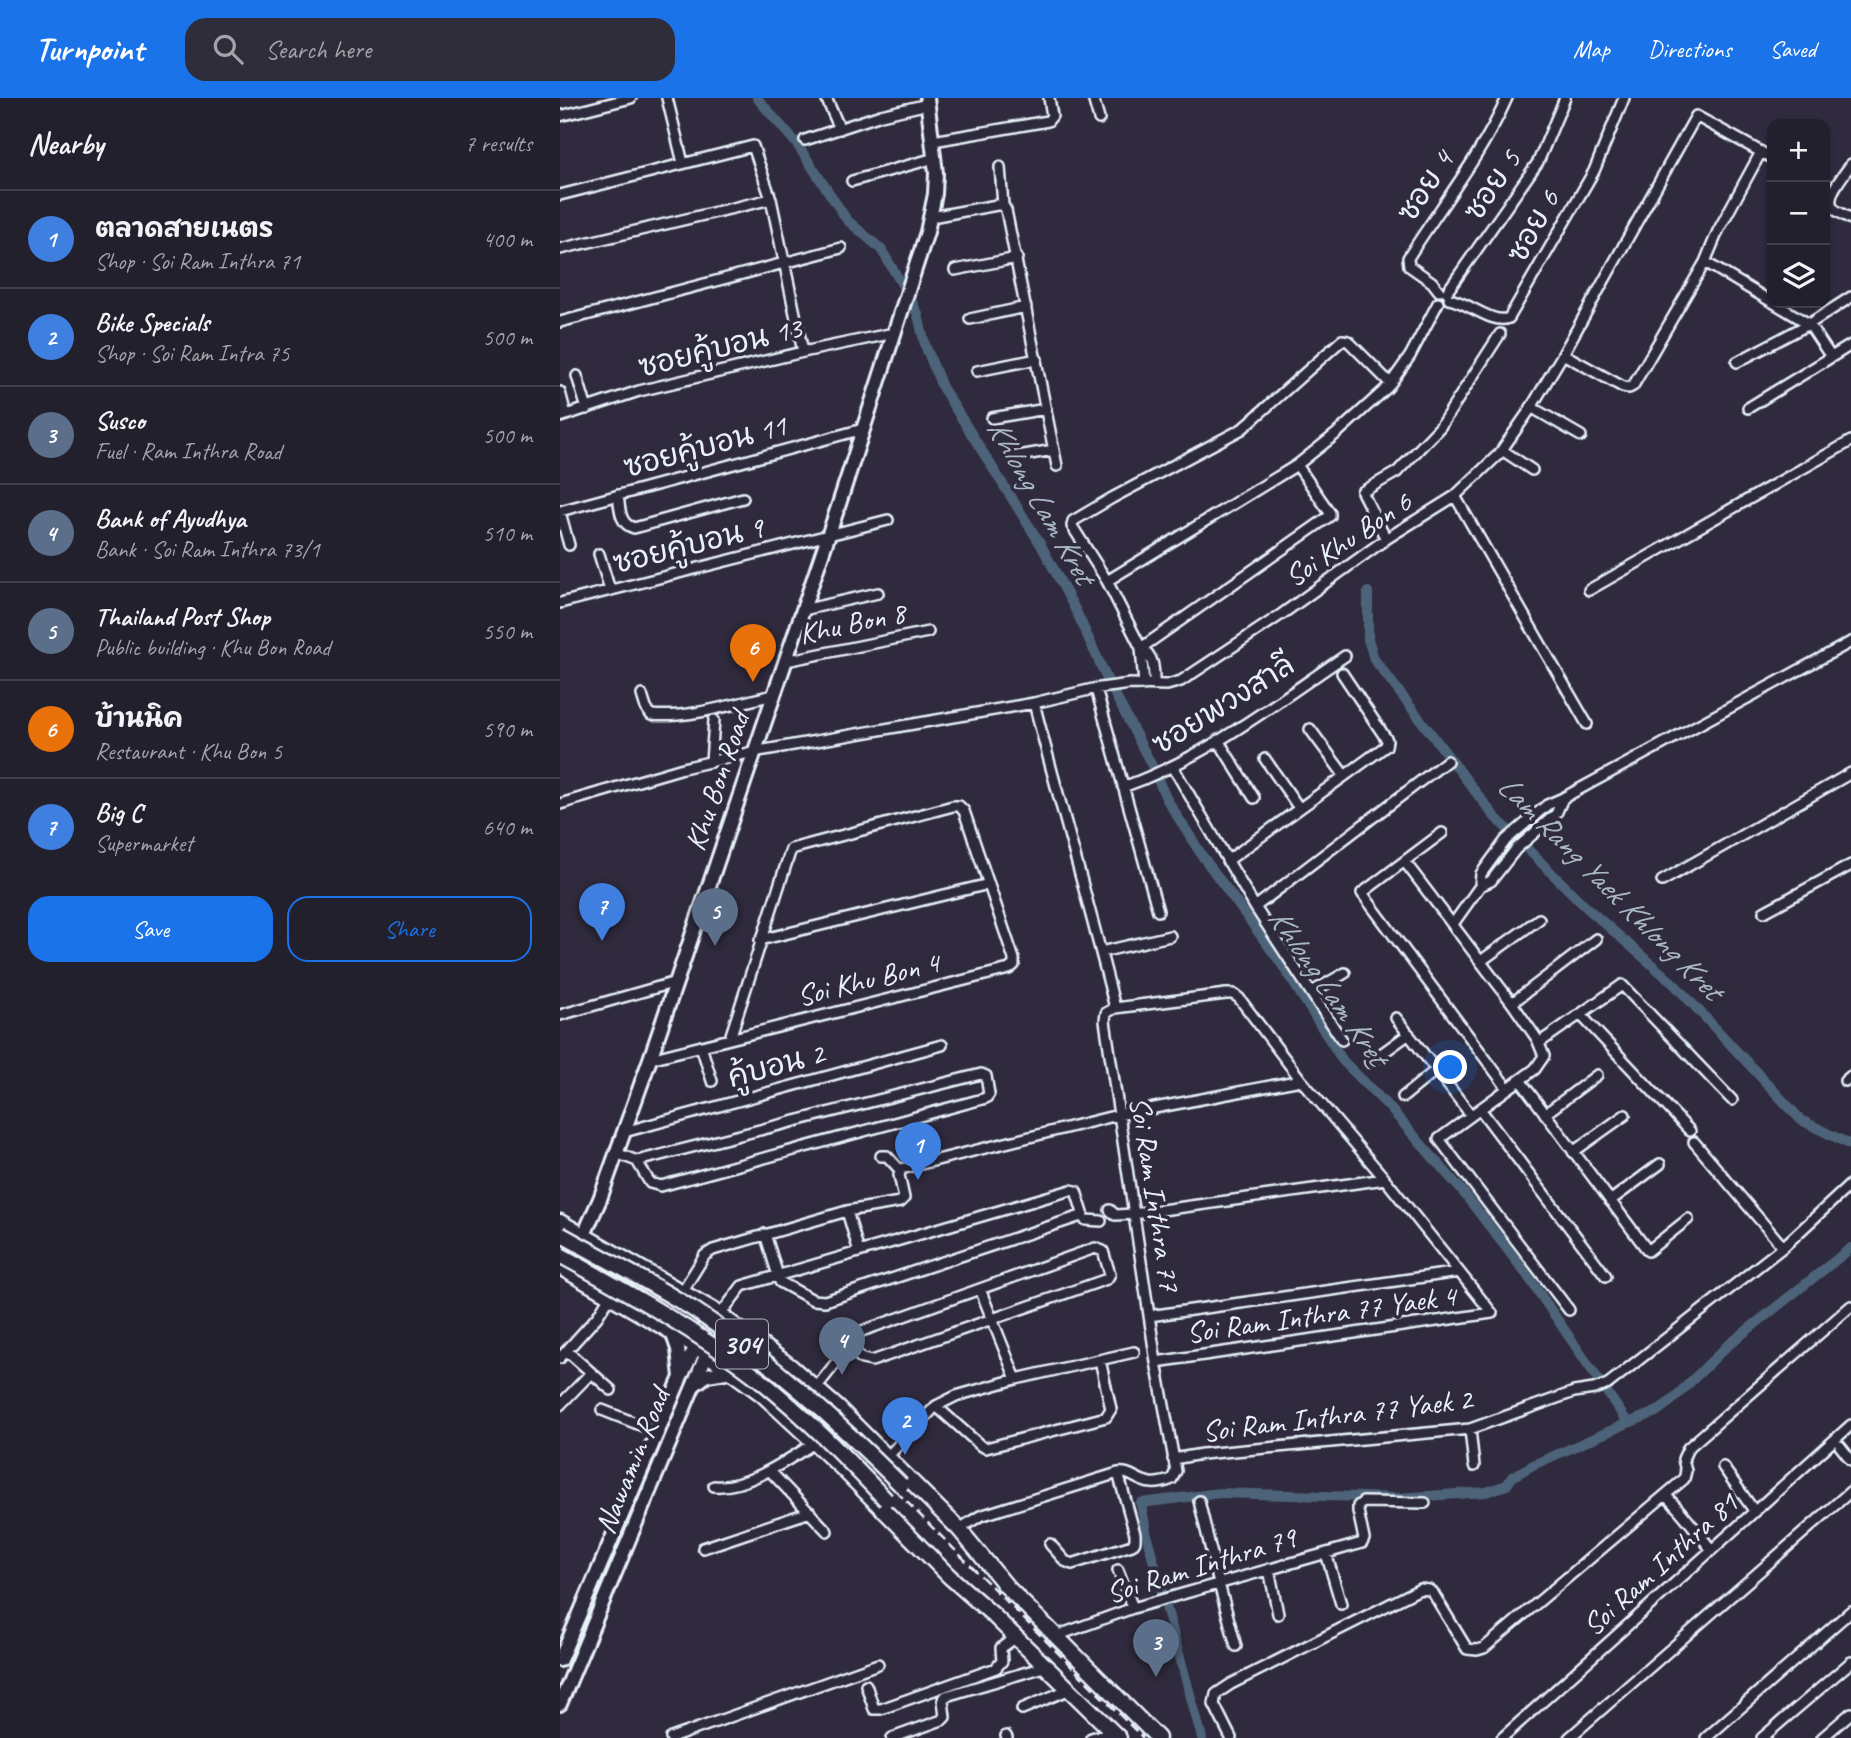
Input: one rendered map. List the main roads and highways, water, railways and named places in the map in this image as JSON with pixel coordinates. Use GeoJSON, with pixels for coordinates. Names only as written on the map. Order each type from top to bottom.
{"type":"FeatureCollection","features":[{"type":"Feature","properties":{"kind":"main road","name":"Khu Bon Road"},"geometry":{"type":"LineString","coordinates":[[564,1269],[585,1235],[650,1059],[829,534],[931,217],[936,158],[927,101]]}},
{"type":"Feature","properties":{"kind":"main road","name":"304"},"geometry":{"type":"LineString","coordinates":[[560,1222],[679,1289],[769,1349],[816,1388],[887,1457],[959,1529],[1008,1588]]}},
{"type":"Feature","properties":{"kind":"main road","name":"304"},"geometry":{"type":"LineString","coordinates":[[560,1234],[658,1288],[732,1337],[812,1399],[1008,1588],[1158,1738]]}},
{"type":"Feature","properties":{"kind":"main road"},"geometry":{"type":"LineString","coordinates":[[578,1250],[580,1257],[622,1284],[633,1309]]}},
{"type":"Feature","properties":{"kind":"main road","name":"304"},"geometry":{"type":"LineString","coordinates":[[560,1255],[658,1310],[750,1373],[812,1426],[955,1571],[992,1614]]}},
{"type":"Feature","properties":{"kind":"main road","name":"304"},"geometry":{"type":"LineString","coordinates":[[564,1269],[735,1372],[816,1442],[950,1577],[1047,1666],[1116,1735]]}},
{"type":"Feature","properties":{"kind":"main road"},"geometry":{"type":"LineString","coordinates":[[653,1321],[671,1318],[677,1312],[679,1289]]}},
{"type":"Feature","properties":{"kind":"main road","name":"Nawamin Road"},"geometry":{"type":"LineString","coordinates":[[560,1704],[691,1387],[701,1350],[718,1314]]}},
{"type":"Feature","properties":{"kind":"main road"},"geometry":{"type":"LineString","coordinates":[[672,1332],[678,1349],[681,1377]]}},
{"type":"Feature","properties":{"kind":"main road"},"geometry":{"type":"LineString","coordinates":[[691,1387],[707,1375],[735,1372],[738,1362],[747,1352],[769,1349]]}},
{"type":"Feature","properties":{"kind":"main road","name":"Nawamin Road"},"geometry":{"type":"LineString","coordinates":[[560,1660],[681,1377],[701,1350]]}},
{"type":"Feature","properties":{"kind":"waterway","name":"Khlong Lam Kret"},"geometry":{"type":"LineString","coordinates":[[757,98],[797,144],[847,220],[881,249],[910,298],[942,387],[1041,545],[1077,613],[1166,798],[1203,857],[1281,963],[1343,1061],[1389,1107],[1463,1192],[1527,1275],[1628,1423],[1656,1412],[1671,1401],[1726,1347],[1851,1248]]}},
{"type":"Feature","properties":{"kind":"waterway","name":"Lam Rang Yaek Khlong Kret"},"geometry":{"type":"LineString","coordinates":[[1368,592],[1368,639],[1374,659],[1494,816],[1587,908],[1674,984],[1801,1120],[1851,1145]]}},
{"type":"Feature","properties":{"kind":"waterway"},"geometry":{"type":"LineString","coordinates":[[1202,1738],[1147,1537],[1141,1503],[1220,1493],[1398,1498],[1486,1492],[1507,1485],[1512,1477],[1533,1465],[1628,1423]]}},
{"type":"Feature","properties":{"kind":"railway"},"geometry":{"type":"LineString","coordinates":[[560,1242],[683,1312],[751,1360],[805,1403],[1143,1738]]}},
{"type":"Feature","properties":{"kind":"place","name":"บ้านนิค"},"geometry":{"type":"Point","coordinates":[753,682]}},
{"type":"Feature","properties":{"kind":"place","name":"Big C"},"geometry":{"type":"Point","coordinates":[602,941]}},
{"type":"Feature","properties":{"kind":"place","name":"Thailand Post Shop"},"geometry":{"type":"Point","coordinates":[715,946]}},
{"type":"Feature","properties":{"kind":"place","name":"ตลาดสายเนตร"},"geometry":{"type":"Point","coordinates":[918,1180]}},
{"type":"Feature","properties":{"kind":"place","name":"Bank of Ayudhya"},"geometry":{"type":"Point","coordinates":[842,1375]}},
{"type":"Feature","properties":{"kind":"place","name":"Bike Specials"},"geometry":{"type":"Point","coordinates":[905,1455]}},
{"type":"Feature","properties":{"kind":"place","name":"Susco"},"geometry":{"type":"Point","coordinates":[1156,1677]}}]}
